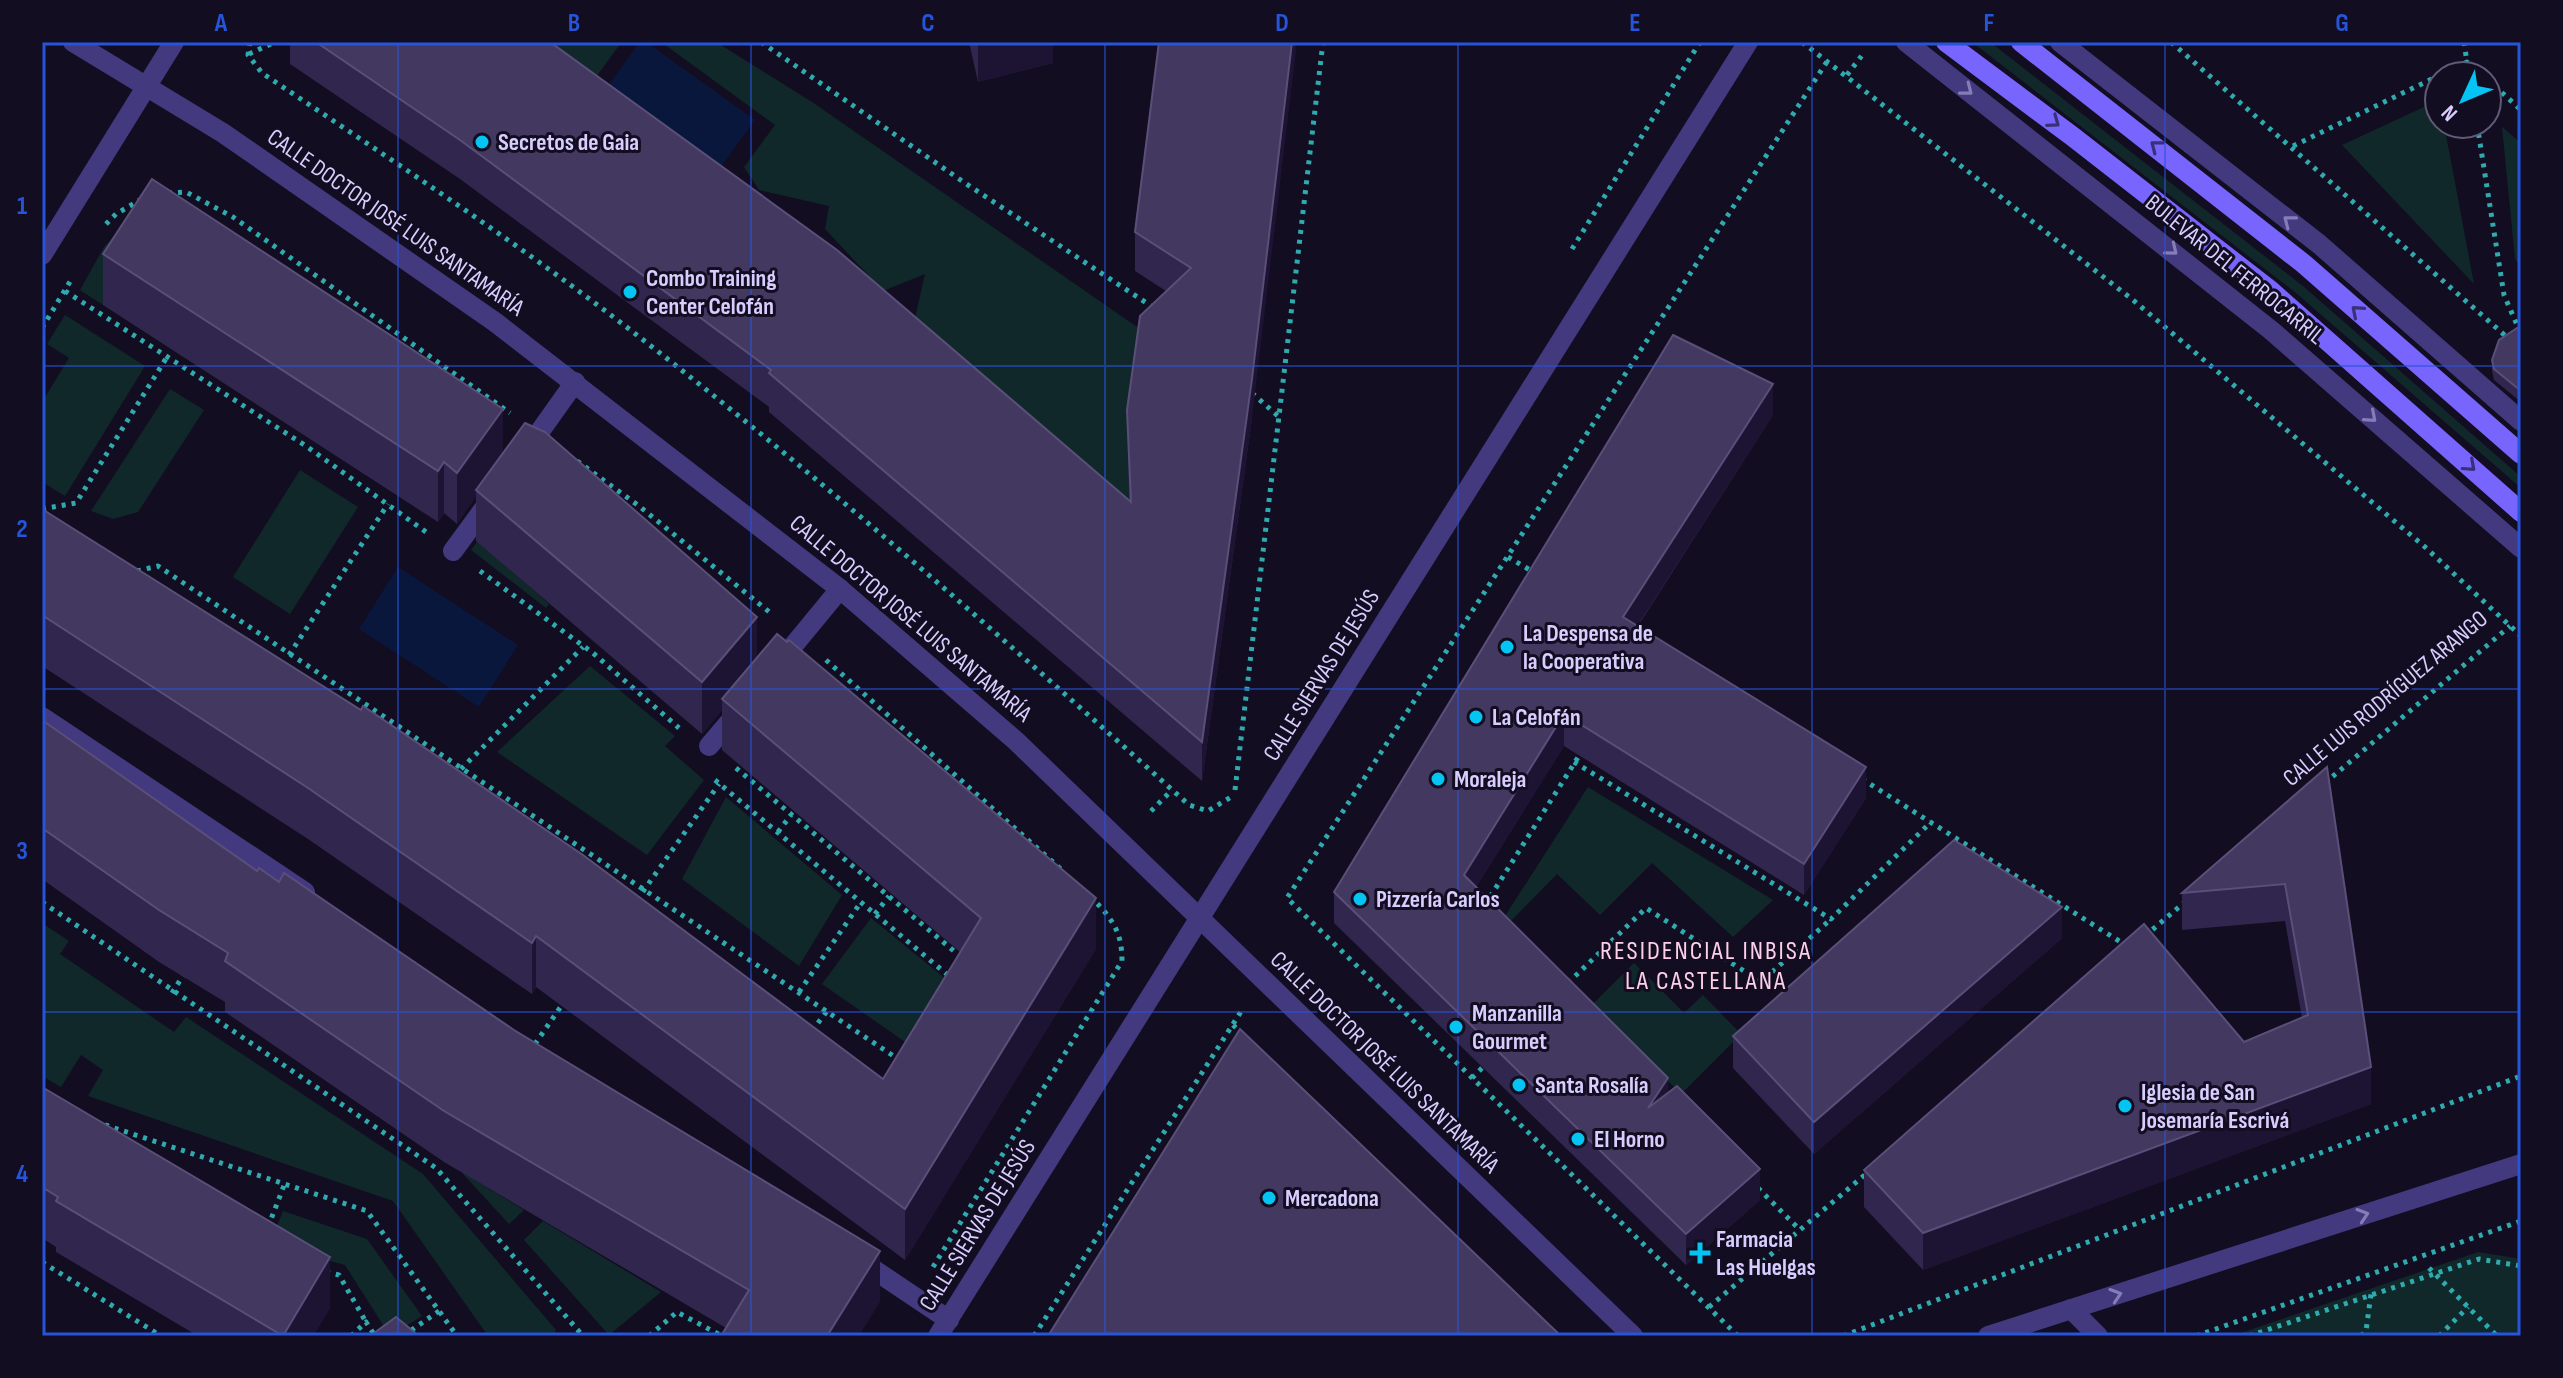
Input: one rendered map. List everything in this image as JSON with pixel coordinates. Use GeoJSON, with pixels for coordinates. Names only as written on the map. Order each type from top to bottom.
{"type":"FeatureCollection","features":[{"type":"Feature","properties":{"kind":"main road","name":"BULEVAR DEL FERROCARRIL"},"geometry":{"type":"LineString","coordinates":[[1946,42],[2271,291],[2521,512]]}},
{"type":"Feature","properties":{"kind":"main road","name":"BULEVAR DEL FERROCARRIL"},"geometry":{"type":"LineString","coordinates":[[2021,42],[2304,264],[2521,454]]}},
{"type":"Feature","properties":{"kind":"street","name":"CALLE DOCTOR JOSÉ LUIS SANTAMARÍA"},"geometry":{"type":"LineString","coordinates":[[73,42],[272,166],[575,382],[840,589],[1016,741],[1633,1336]]}},
{"type":"Feature","properties":{"kind":"street"},"geometry":{"type":"LineString","coordinates":[[42,255],[174,42]]}},
{"type":"Feature","properties":{"kind":"street","name":"CALLE SIERVAS DE JESÚS"},"geometry":{"type":"LineString","coordinates":[[944,1328],[1748,42]]}},
{"type":"Feature","properties":{"kind":"street","name":"BULEVAR DEL FERROCARRIL"},"geometry":{"type":"LineString","coordinates":[[1906,42],[2272,331],[2521,548]]}},
{"type":"Feature","properties":{"kind":"street"},"geometry":{"type":"LineString","coordinates":[[2060,42],[2319,244],[2521,421]]}},
{"type":"Feature","properties":{"kind":"street"},"geometry":{"type":"LineString","coordinates":[[518,462],[575,382]]}},
{"type":"Feature","properties":{"kind":"street"},"geometry":{"type":"LineString","coordinates":[[453,551],[499,487]]}},
{"type":"Feature","properties":{"kind":"street"},"geometry":{"type":"LineString","coordinates":[[769,675],[840,589]]}},
{"type":"Feature","properties":{"kind":"street"},"geometry":{"type":"LineString","coordinates":[[709,746],[749,699]]}},
{"type":"Feature","properties":{"kind":"street"},"geometry":{"type":"LineString","coordinates":[[42,717],[322,903]]}},
{"type":"Feature","properties":{"kind":"street"},"geometry":{"type":"LineString","coordinates":[[1988,1336],[2521,1164]]}},
{"type":"Feature","properties":{"kind":"street"},"geometry":{"type":"LineString","coordinates":[[836,1245],[914,1297],[944,1328]]}},
{"type":"Feature","properties":{"kind":"street"},"geometry":{"type":"LineString","coordinates":[[2071,1309],[2098,1336]]}},
{"type":"Feature","properties":{"kind":"path"},"geometry":{"type":"LineString","coordinates":[[250,42],[248,55],[262,73],[546,268],[641,338],[821,482],[981,617],[1172,790],[1151,811]]}},
{"type":"Feature","properties":{"kind":"path"},"geometry":{"type":"LineString","coordinates":[[248,55],[275,42]]}},
{"type":"Feature","properties":{"kind":"path"},"geometry":{"type":"LineString","coordinates":[[761,42],[1155,309]]}},
{"type":"Feature","properties":{"kind":"path","name":"CALLE SIERVAS DE JESÚS"},"geometry":{"type":"LineString","coordinates":[[1172,790],[1189,805],[1208,811],[1235,795],[1323,42]]}},
{"type":"Feature","properties":{"kind":"path"},"geometry":{"type":"LineString","coordinates":[[1802,42],[2133,300],[2425,547],[2521,636]]}},
{"type":"Feature","properties":{"kind":"path"},"geometry":{"type":"LineString","coordinates":[[2171,42],[2510,339]]}},
{"type":"Feature","properties":{"kind":"path"},"geometry":{"type":"LineString","coordinates":[[1847,75],[1863,54]]}},
{"type":"Feature","properties":{"kind":"path"},"geometry":{"type":"LineString","coordinates":[[1738,1336],[1287,898],[1828,60]]}},
{"type":"Feature","properties":{"kind":"path"},"geometry":{"type":"LineString","coordinates":[[2292,146],[2423,83]]}},
{"type":"Feature","properties":{"kind":"path"},"geometry":{"type":"LineString","coordinates":[[2503,94],[2521,110]]}},
{"type":"Feature","properties":{"kind":"path"},"geometry":{"type":"LineString","coordinates":[[2480,140],[2504,295],[2521,334]]}},
{"type":"Feature","properties":{"kind":"path"},"geometry":{"type":"LineString","coordinates":[[157,193],[186,192],[233,217],[639,506],[800,637],[1068,875]]}},
{"type":"Feature","properties":{"kind":"path"},"geometry":{"type":"LineString","coordinates":[[102,229],[116,214],[147,197]]}},
{"type":"Feature","properties":{"kind":"path"},"geometry":{"type":"LineString","coordinates":[[42,328],[72,279]]}},
{"type":"Feature","properties":{"kind":"path"},"geometry":{"type":"LineString","coordinates":[[65,291],[388,504],[583,647],[683,731]]}},
{"type":"Feature","properties":{"kind":"path"},"geometry":{"type":"LineString","coordinates":[[42,509],[76,503],[167,357]]}},
{"type":"Feature","properties":{"kind":"path"},"geometry":{"type":"LineString","coordinates":[[1245,387],[1278,416]]}},
{"type":"Feature","properties":{"kind":"path"},"geometry":{"type":"LineString","coordinates":[[289,655],[388,504]]}},
{"type":"Feature","properties":{"kind":"path"},"geometry":{"type":"LineString","coordinates":[[1508,557],[1547,581]]}},
{"type":"Feature","properties":{"kind":"path"},"geometry":{"type":"LineString","coordinates":[[129,573],[158,566],[906,1065]]}},
{"type":"Feature","properties":{"kind":"path","name":"CALLE LUIS RODRÍGUEZ ARANGO"},"geometry":{"type":"LineString","coordinates":[[2321,787],[2510,626]]}},
{"type":"Feature","properties":{"kind":"path"},"geometry":{"type":"LineString","coordinates":[[461,769],[583,647]]}},
{"type":"Feature","properties":{"kind":"path"},"geometry":{"type":"LineString","coordinates":[[352,714],[360,701]]}},
{"type":"Feature","properties":{"kind":"path"},"geometry":{"type":"LineString","coordinates":[[709,746],[969,963]]}},
{"type":"Feature","properties":{"kind":"path"},"geometry":{"type":"LineString","coordinates":[[1482,910],[1583,749]]}},
{"type":"Feature","properties":{"kind":"path"},"geometry":{"type":"LineString","coordinates":[[1574,762],[1831,919]]}},
{"type":"Feature","properties":{"kind":"path"},"geometry":{"type":"LineString","coordinates":[[1850,771],[2131,948],[2119,958]]}},
{"type":"Feature","properties":{"kind":"path"},"geometry":{"type":"LineString","coordinates":[[707,773],[957,983]]}},
{"type":"Feature","properties":{"kind":"path"},"geometry":{"type":"LineString","coordinates":[[636,902],[719,784]]}},
{"type":"Feature","properties":{"kind":"path"},"geometry":{"type":"LineString","coordinates":[[778,832],[791,815]]}},
{"type":"Feature","properties":{"kind":"path"},"geometry":{"type":"LineString","coordinates":[[1561,990],[1646,908],[1761,982],[1931,822]]}},
{"type":"Feature","properties":{"kind":"path"},"geometry":{"type":"LineString","coordinates":[[914,1297],[1122,961],[1122,938],[1116,923],[1089,895]]}},
{"type":"Feature","properties":{"kind":"path"},"geometry":{"type":"LineString","coordinates":[[875,914],[889,896]]}},
{"type":"Feature","properties":{"kind":"path"},"geometry":{"type":"LineString","coordinates":[[2143,938],[2190,897]]}},
{"type":"Feature","properties":{"kind":"path"},"geometry":{"type":"LineString","coordinates":[[42,902],[172,993],[436,1168],[583,1336]]}},
{"type":"Feature","properties":{"kind":"path"},"geometry":{"type":"LineString","coordinates":[[799,992],[861,902]]}},
{"type":"Feature","properties":{"kind":"path"},"geometry":{"type":"LineString","coordinates":[[709,949],[717,938]]}},
{"type":"Feature","properties":{"kind":"path"},"geometry":{"type":"LineString","coordinates":[[172,993],[189,967]]}},
{"type":"Feature","properties":{"kind":"path"},"geometry":{"type":"LineString","coordinates":[[535,1044],[566,1000]]}},
{"type":"Feature","properties":{"kind":"path"},"geometry":{"type":"LineString","coordinates":[[1034,1336],[1247,1002]]}},
{"type":"Feature","properties":{"kind":"path"},"geometry":{"type":"LineString","coordinates":[[808,1036],[827,1011]]}},
{"type":"Feature","properties":{"kind":"path"},"geometry":{"type":"LineString","coordinates":[[1233,1025],[1244,1036]]}},
{"type":"Feature","properties":{"kind":"path"},"geometry":{"type":"LineString","coordinates":[[1472,1078],[1494,1056]]}},
{"type":"Feature","properties":{"kind":"path"},"geometry":{"type":"LineString","coordinates":[[1843,1336],[2521,1076]]}},
{"type":"Feature","properties":{"kind":"path"},"geometry":{"type":"LineString","coordinates":[[100,1124],[367,1211],[457,1336]]}},
{"type":"Feature","properties":{"kind":"path"},"geometry":{"type":"LineString","coordinates":[[436,1168],[445,1156]]}},
{"type":"Feature","properties":{"kind":"path"},"geometry":{"type":"LineString","coordinates":[[1709,1307],[1871,1169]]}},
{"type":"Feature","properties":{"kind":"path"},"geometry":{"type":"LineString","coordinates":[[263,1238],[285,1183]]}},
{"type":"Feature","properties":{"kind":"path"},"geometry":{"type":"LineString","coordinates":[[1756,1186],[1800,1230]]}},
{"type":"Feature","properties":{"kind":"path"},"geometry":{"type":"LineString","coordinates":[[2196,1336],[2521,1221]]}},
{"type":"Feature","properties":{"kind":"path"},"geometry":{"type":"LineString","coordinates":[[2249,1336],[2432,1271],[2479,1259],[2521,1266]]}},
{"type":"Feature","properties":{"kind":"path"},"geometry":{"type":"LineString","coordinates":[[42,1262],[161,1336]]}},
{"type":"Feature","properties":{"kind":"path"},"geometry":{"type":"LineString","coordinates":[[312,1268],[339,1275],[375,1336]]}},
{"type":"Feature","properties":{"kind":"path"},"geometry":{"type":"LineString","coordinates":[[2432,1271],[2497,1336]]}},
{"type":"Feature","properties":{"kind":"path"},"geometry":{"type":"LineString","coordinates":[[2361,1336],[2366,1331],[2371,1294]]}},
{"type":"Feature","properties":{"kind":"path"},"geometry":{"type":"LineString","coordinates":[[2439,1336],[2468,1307]]}},
{"type":"Feature","properties":{"kind":"path"},"geometry":{"type":"LineString","coordinates":[[403,1336],[439,1311]]}},
{"type":"Feature","properties":{"kind":"path"},"geometry":{"type":"LineString","coordinates":[[649,1336],[677,1312],[722,1336]]}},
{"type":"Feature","properties":{"kind":"path"},"geometry":{"type":"LineString","coordinates":[[351,1336],[366,1322]]}},
{"type":"Feature","properties":{"kind":"green space"},"geometry":{"type":"Polygon","coordinates":[[[497,42],[620,42],[621,43],[585,92],[497,42]]]}},
{"type":"Feature","properties":{"kind":"green space"},"geometry":{"type":"Polygon","coordinates":[[[661,42],[716,42],[812,102],[1156,340],[1131,541],[908,349],[925,274],[883,291],[825,229],[829,206],[759,190],[744,167],[775,125],[661,42]]]}},
{"type":"Feature","properties":{"kind":"green space"},"geometry":{"type":"Polygon","coordinates":[[[1972,42],[1990,42],[2303,286],[2521,477],[2521,488],[2296,293],[1972,42]]]}},
{"type":"Feature","properties":{"kind":"green space"},"geometry":{"type":"Polygon","coordinates":[[[2423,107],[2423,140],[2447,140],[2474,284],[2342,145],[2423,107]]]}},
{"type":"Feature","properties":{"kind":"green space"},"geometry":{"type":"Polygon","coordinates":[[[2503,128],[2521,143],[2521,268],[2515,259],[2503,128]]]}},
{"type":"Feature","properties":{"kind":"green space"},"geometry":{"type":"Polygon","coordinates":[[[123,228],[103,305],[80,290],[104,247],[123,228]]]}},
{"type":"Feature","properties":{"kind":"green space"},"geometry":{"type":"Polygon","coordinates":[[[65,315],[145,366],[65,496],[42,482],[42,402],[69,358],[47,344],[65,315]]]}},
{"type":"Feature","properties":{"kind":"green space"},"geometry":{"type":"Polygon","coordinates":[[[170,389],[204,410],[138,512],[113,519],[91,511],[170,389]]]}},
{"type":"Feature","properties":{"kind":"green space"},"geometry":{"type":"Polygon","coordinates":[[[300,470],[358,507],[290,614],[233,577],[300,470]]]}},
{"type":"Feature","properties":{"kind":"green space"},"geometry":{"type":"Polygon","coordinates":[[[531,472],[488,550],[549,604],[546,608],[471,550],[531,472]]]}},
{"type":"Feature","properties":{"kind":"green space"},"geometry":{"type":"Polygon","coordinates":[[[590,666],[675,736],[665,746],[704,780],[647,855],[497,752],[590,666]]]}},
{"type":"Feature","properties":{"kind":"green space"},"geometry":{"type":"Polygon","coordinates":[[[1588,787],[1773,900],[1733,937],[1652,863],[1600,915],[1557,874],[1507,925],[1503,919],[1588,787]]]}},
{"type":"Feature","properties":{"kind":"green space"},"geometry":{"type":"Polygon","coordinates":[[[726,797],[842,895],[799,966],[682,879],[726,797]]]}},
{"type":"Feature","properties":{"kind":"green space"},"geometry":{"type":"Polygon","coordinates":[[[871,918],[947,980],[908,1044],[822,984],[871,918]]]}},
{"type":"Feature","properties":{"kind":"green space"},"geometry":{"type":"Polygon","coordinates":[[[42,923],[69,941],[60,954],[174,1032],[186,1017],[423,1174],[556,1330],[552,1336],[488,1336],[393,1201],[88,1096],[103,1070],[81,1055],[61,1087],[42,1076],[42,923]]]}},
{"type":"Feature","properties":{"kind":"green space"},"geometry":{"type":"Polygon","coordinates":[[[1634,963],[1684,1013],[1703,995],[1741,1034],[1681,1094],[1592,1005],[1634,963]]]}},
{"type":"Feature","properties":{"kind":"green space"},"geometry":{"type":"Polygon","coordinates":[[[515,1086],[528,1089],[475,1180],[524,1210],[509,1224],[463,1174],[515,1086]]]}},
{"type":"Feature","properties":{"kind":"green space"},"geometry":{"type":"Polygon","coordinates":[[[283,1211],[367,1239],[422,1316],[390,1336],[345,1265],[269,1245],[283,1211]]]}},
{"type":"Feature","properties":{"kind":"green space"},"geometry":{"type":"Polygon","coordinates":[[[543,1221],[661,1292],[609,1335],[524,1240],[543,1221]]]}},
{"type":"Feature","properties":{"kind":"green space"},"geometry":{"type":"Polygon","coordinates":[[[2478,1252],[2521,1259],[2521,1336],[2232,1336],[2478,1252]]]}},
{"type":"Feature","properties":{"kind":"water"},"geometry":{"type":"Polygon","coordinates":[[[640,42],[646,42],[755,120],[720,168],[607,87],[640,42]]]}},
{"type":"Feature","properties":{"kind":"water"},"geometry":{"type":"Polygon","coordinates":[[[398,567],[518,645],[479,707],[359,629],[398,567]]]}},
{"type":"Feature","properties":{"kind":"building"},"geometry":{"type":"Polygon","coordinates":[[[316,42],[550,42],[837,250],[1131,502],[1127,410],[1140,316],[1191,268],[1135,232],[1159,42],[1292,42],[1252,379],[1202,742],[769,373],[771,370],[460,140],[316,42]]]}},
{"type":"Feature","properties":{"kind":"building"},"geometry":{"type":"Polygon","coordinates":[[[152,179],[503,409],[457,473],[444,462],[438,471],[103,254],[152,179]]]}},
{"type":"Feature","properties":{"kind":"building"},"geometry":{"type":"Polygon","coordinates":[[[2517,328],[2521,329],[2521,391],[2494,369],[2492,360],[2499,340],[2517,328]]]}},
{"type":"Feature","properties":{"kind":"building"},"geometry":{"type":"Polygon","coordinates":[[[1673,335],[1773,384],[1623,617],[1866,767],[1804,864],[1564,714],[1464,875],[1668,1078],[1648,1108],[1677,1086],[1760,1169],[1686,1234],[1334,892],[1673,335]]]}},
{"type":"Feature","properties":{"kind":"building"},"geometry":{"type":"Polygon","coordinates":[[[525,423],[545,432],[757,617],[702,682],[476,490],[525,423]]]}},
{"type":"Feature","properties":{"kind":"building"},"geometry":{"type":"Polygon","coordinates":[[[42,509],[361,710],[363,706],[583,855],[883,1079],[981,918],[722,699],[777,634],[787,642],[789,640],[1096,898],[905,1209],[536,936],[532,943],[308,788],[42,615],[42,509]]]}},
{"type":"Feature","properties":{"kind":"building"},"geometry":{"type":"Polygon","coordinates":[[[42,720],[257,871],[259,868],[279,882],[284,873],[514,1030],[880,1251],[827,1336],[721,1336],[749,1290],[444,1111],[225,961],[228,953],[159,910],[42,828],[42,720]]]}},
{"type":"Feature","properties":{"kind":"building"},"geometry":{"type":"Polygon","coordinates":[[[2327,767],[2371,1067],[1923,1233],[1864,1170],[2144,924],[2244,1042],[2308,1015],[2285,884],[2182,893],[2327,767]]]}},
{"type":"Feature","properties":{"kind":"building"},"geometry":{"type":"Polygon","coordinates":[[[1954,840],[2062,907],[1814,1122],[1733,1036],[1954,840]]]}},
{"type":"Feature","properties":{"kind":"building","name":"Mercadona"},"geometry":{"type":"Polygon","coordinates":[[[1240,1029],[1561,1336],[1048,1336],[1240,1029]]]}},
{"type":"Feature","properties":{"kind":"building"},"geometry":{"type":"Polygon","coordinates":[[[42,1087],[330,1257],[283,1336],[56,1201],[58,1197],[42,1187],[42,1087]]]}},
{"type":"Feature","properties":{"kind":"building"},"geometry":{"type":"Polygon","coordinates":[[[396,1317],[419,1336],[370,1336],[396,1317]]]}},
{"type":"Feature","properties":{"kind":"place","name":"Secretos de Gaia"},"geometry":{"type":"Point","coordinates":[482,142]}},
{"type":"Feature","properties":{"kind":"place","name":"Combo Training Center Celofán"},"geometry":{"type":"Point","coordinates":[630,292]}},
{"type":"Feature","properties":{"kind":"place","name":"La Despensa de la Cooperativa"},"geometry":{"type":"Point","coordinates":[1507,647]}},
{"type":"Feature","properties":{"kind":"place","name":"La Celofán"},"geometry":{"type":"Point","coordinates":[1476,717]}},
{"type":"Feature","properties":{"kind":"place","name":"Moraleja"},"geometry":{"type":"Point","coordinates":[1438,779]}},
{"type":"Feature","properties":{"kind":"place","name":"Pizzería Carlos"},"geometry":{"type":"Point","coordinates":[1360,899]}},
{"type":"Feature","properties":{"kind":"place","name":"Manzanilla Gourmet"},"geometry":{"type":"Point","coordinates":[1456,1027]}},
{"type":"Feature","properties":{"kind":"place","name":"Santa Rosalía"},"geometry":{"type":"Point","coordinates":[1519,1085]}},
{"type":"Feature","properties":{"kind":"place","name":"Iglesia de San Josemaría Escrivá"},"geometry":{"type":"Point","coordinates":[2125,1106]}},
{"type":"Feature","properties":{"kind":"place","name":"El Horno"},"geometry":{"type":"Point","coordinates":[1578,1139]}},
{"type":"Feature","properties":{"kind":"place","name":"Mercadona"},"geometry":{"type":"Point","coordinates":[1269,1198]}},
{"type":"Feature","properties":{"kind":"place","name":"Farmacia Las Huelgas"},"geometry":{"type":"Point","coordinates":[1700,1253]}},
{"type":"Feature","properties":{"kind":"district","name":"RESIDENCIAL INBISA LA CASTELLANA"},"geometry":{"type":"Point","coordinates":[1706,965]}}]}
